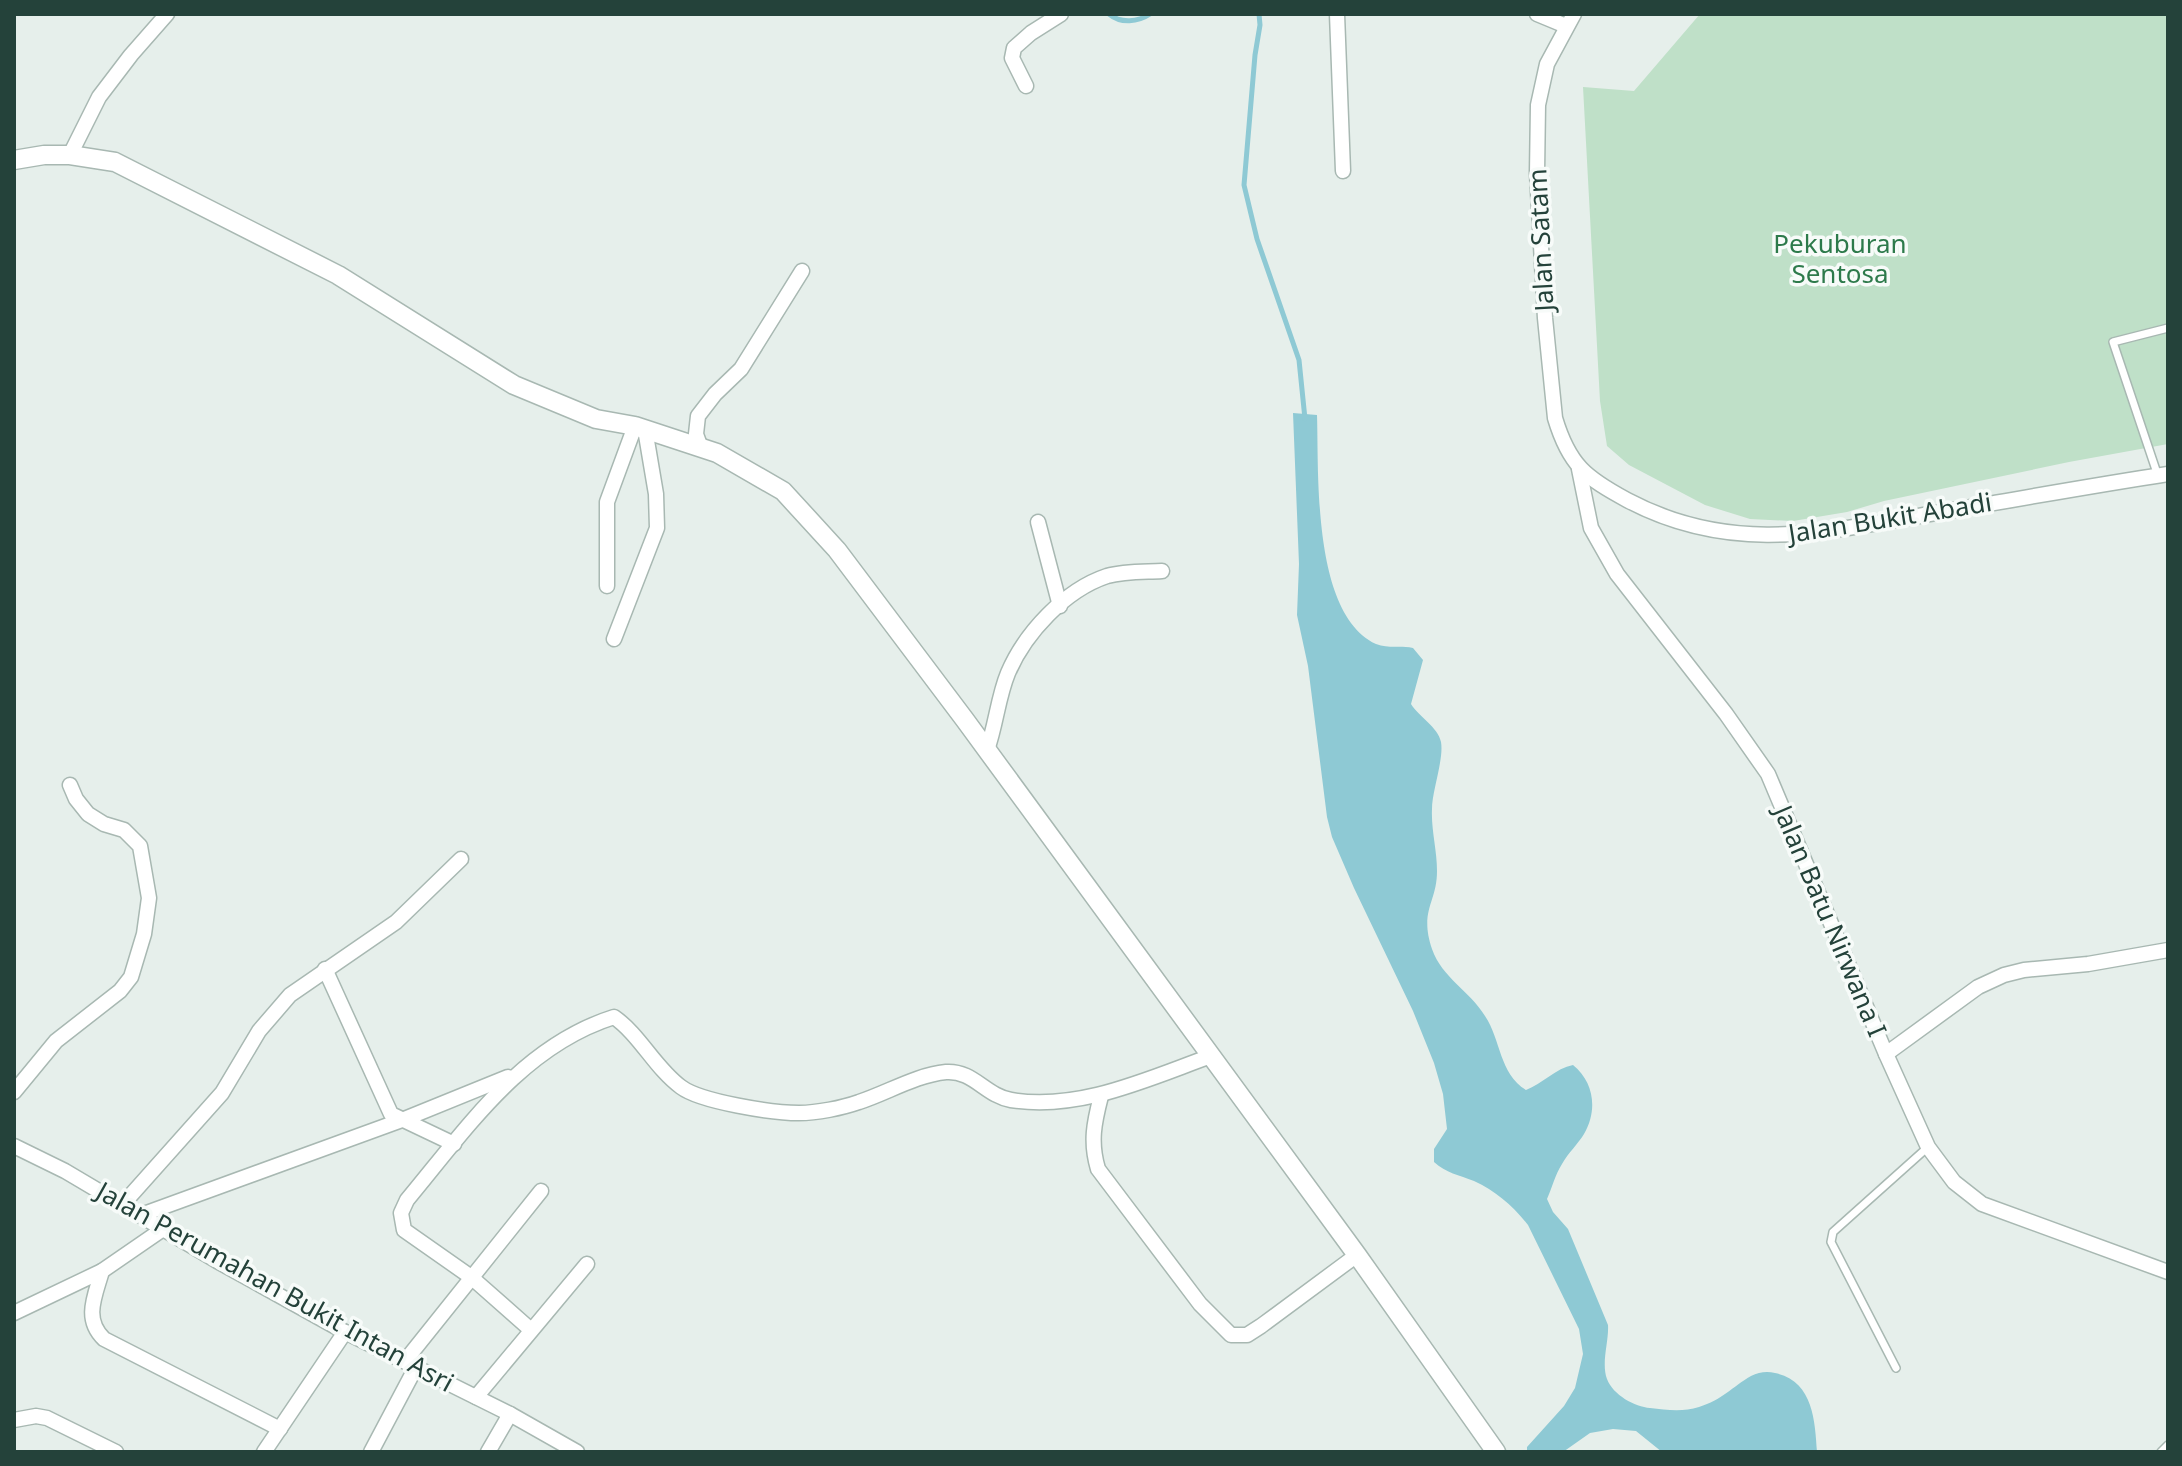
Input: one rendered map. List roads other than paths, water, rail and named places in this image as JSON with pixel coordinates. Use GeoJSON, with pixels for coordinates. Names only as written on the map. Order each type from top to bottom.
{"type":"FeatureCollection","features":[{"type":"Feature","properties":{"kind":"street"},"geometry":{"type":"LineString","coordinates":[[70,155],[99,97],[167,14]]}},
{"type":"Feature","properties":{"kind":"street"},"geometry":{"type":"LineString","coordinates":[[1026,86],[1012,58],[1014,48],[1061,14]]}},
{"type":"Feature","properties":{"kind":"street"},"geometry":{"type":"LineString","coordinates":[[1337,14],[1343,171]]}},
{"type":"Feature","properties":{"kind":"street"},"geometry":{"type":"LineString","coordinates":[[1537,14],[1570,20]]}},
{"type":"Feature","properties":{"kind":"street","name":"Jalan Satam"},"geometry":{"type":"LineString","coordinates":[[1570,20],[1547,64],[1541,85],[1537,173],[1553,404],[1559,433],[1579,469]]}},
{"type":"Feature","properties":{"kind":"street"},"geometry":{"type":"LineString","coordinates":[[14,160],[70,155],[115,162],[338,275],[514,385],[596,419],[640,427],[717,453],[783,491],[837,550],[987,750],[1357,1255],[1496,1452]]}},
{"type":"Feature","properties":{"kind":"street"},"geometry":{"type":"LineString","coordinates":[[701,448],[696,434],[698,416],[741,369],[802,271]]}},
{"type":"Feature","properties":{"kind":"street"},"geometry":{"type":"LineString","coordinates":[[607,586],[607,502],[640,427]]}},
{"type":"Feature","properties":{"kind":"street"},"geometry":{"type":"LineString","coordinates":[[614,639],[657,528],[656,494],[640,427]]}},
{"type":"Feature","properties":{"kind":"street","name":"Jalan Bukit Abadi"},"geometry":{"type":"LineString","coordinates":[[1579,469],[1593,482],[1674,523],[1705,531],[1764,536],[1828,532],[2163,475]]}},
{"type":"Feature","properties":{"kind":"street","name":"Jalan Batu Nirwana I"},"geometry":{"type":"LineString","coordinates":[[1579,469],[1591,528],[1617,574],[1726,714],[1768,774],[1928,1147],[1954,1182],[1982,1204],[2168,1272]]}},
{"type":"Feature","properties":{"kind":"street"},"geometry":{"type":"LineString","coordinates":[[1038,522],[1060,606]]}},
{"type":"Feature","properties":{"kind":"street"},"geometry":{"type":"LineString","coordinates":[[987,750],[1002,690],[1022,645],[1060,606],[1092,583],[1109,576],[1162,571]]}},
{"type":"Feature","properties":{"kind":"street"},"geometry":{"type":"LineString","coordinates":[[14,1092],[56,1041],[120,991],[131,977],[144,934],[149,898],[140,846],[124,830],[104,824],[88,814],[70,785]]}},
{"type":"Feature","properties":{"kind":"street"},"geometry":{"type":"LineString","coordinates":[[123,1204],[222,1093],[259,1031],[276,1009],[325,969],[396,922],[461,859]]}},
{"type":"Feature","properties":{"kind":"street"},"geometry":{"type":"LineString","coordinates":[[1886,1054],[1978,987],[2004,975],[2168,950]]}},
{"type":"Feature","properties":{"kind":"street"},"geometry":{"type":"LineString","coordinates":[[325,969],[388,1109],[394,1117],[454,1144]]}},
{"type":"Feature","properties":{"kind":"street"},"geometry":{"type":"LineString","coordinates":[[531,1330],[471,1277],[404,1230],[400,1219],[407,1200],[499,1090],[555,1043],[594,1023],[614,1017],[625,1024],[638,1043],[682,1088],[710,1100],[800,1113],[857,1103],[946,1072],[969,1076],[1002,1099],[1031,1103],[1101,1096],[1211,1056]]}},
{"type":"Feature","properties":{"kind":"street"},"geometry":{"type":"LineString","coordinates":[[141,1215],[402,1120],[519,1073]]}},
{"type":"Feature","properties":{"kind":"street"},"geometry":{"type":"LineString","coordinates":[[1101,1096],[1092,1129],[1098,1169],[1200,1304],[1231,1335],[1247,1335],[1357,1255]]}},
{"type":"Feature","properties":{"kind":"street","name":"Jalan Perumahan Bukit Intan Asri"},"geometry":{"type":"LineString","coordinates":[[14,1146],[65,1171],[345,1332],[510,1414],[577,1452]]}},
{"type":"Feature","properties":{"kind":"street"},"geometry":{"type":"LineString","coordinates":[[371,1452],[410,1364],[471,1277],[541,1191]]}},
{"type":"Feature","properties":{"kind":"street"},"geometry":{"type":"LineString","coordinates":[[14,1313],[102,1271],[163,1229]]}},
{"type":"Feature","properties":{"kind":"street"},"geometry":{"type":"LineString","coordinates":[[476,1397],[587,1264]]}},
{"type":"Feature","properties":{"kind":"street"},"geometry":{"type":"LineString","coordinates":[[102,1271],[90,1314],[93,1325],[104,1339],[280,1429]]}},
{"type":"Feature","properties":{"kind":"street"},"geometry":{"type":"LineString","coordinates":[[264,1452],[345,1332]]}},
{"type":"Feature","properties":{"kind":"street"},"geometry":{"type":"LineString","coordinates":[[488,1452],[510,1414]]}},
{"type":"Feature","properties":{"kind":"street"},"geometry":{"type":"LineString","coordinates":[[14,1420],[36,1416],[47,1418],[116,1452]]}},
{"type":"Feature","properties":{"kind":"lane"},"geometry":{"type":"LineString","coordinates":[[2163,475],[2113,342],[2168,328]]}},
{"type":"Feature","properties":{"kind":"lane"},"geometry":{"type":"LineString","coordinates":[[1896,1368],[1831,1242],[1833,1232],[1928,1147]]}},
{"type":"Feature","properties":{"kind":"lane"},"geometry":{"type":"LineString","coordinates":[[2161,1452],[2168,1445]]}},
{"type":"Feature","properties":{"kind":"water"},"geometry":{"type":"Polygon","coordinates":[[[1293,413],[1317,415],[1323,541],[1340,604],[1355,628],[1376,644],[1413,648],[1423,660],[1411,704],[1441,742],[1432,809],[1437,871],[1427,925],[1432,949],[1442,968],[1485,1016],[1505,1065],[1517,1083],[1526,1090],[1573,1065],[1586,1080],[1592,1097],[1588,1125],[1560,1168],[1547,1199],[1553,1212],[1568,1229],[1608,1325],[1605,1366],[1610,1385],[1631,1403],[1675,1410],[1707,1404],[1757,1374],[1772,1372],[1788,1377],[1797,1384],[1810,1404],[1817,1452],[1662,1452],[1636,1431],[1613,1429],[1590,1433],[1563,1452],[1527,1452],[1527,1447],[1564,1406],[1575,1388],[1583,1354],[1579,1329],[1522,1218],[1490,1189],[1434,1162],[1434,1149],[1447,1129],[1443,1094],[1434,1063],[1332,837],[1308,666],[1297,615],[1299,564],[1293,413]]]}},
{"type":"Feature","properties":{"kind":"waterway"},"geometry":{"type":"LineString","coordinates":[[1109,14],[1130,21],[1150,14]]}},
{"type":"Feature","properties":{"kind":"waterway"},"geometry":{"type":"LineString","coordinates":[[1259,14],[1244,185],[1257,239],[1299,360],[1305,419]]}},
{"type":"Feature","properties":{"kind":"park label","name":"Pekuburan Sentosa"},"geometry":{"type":"Point","coordinates":[1840,259]}}]}
